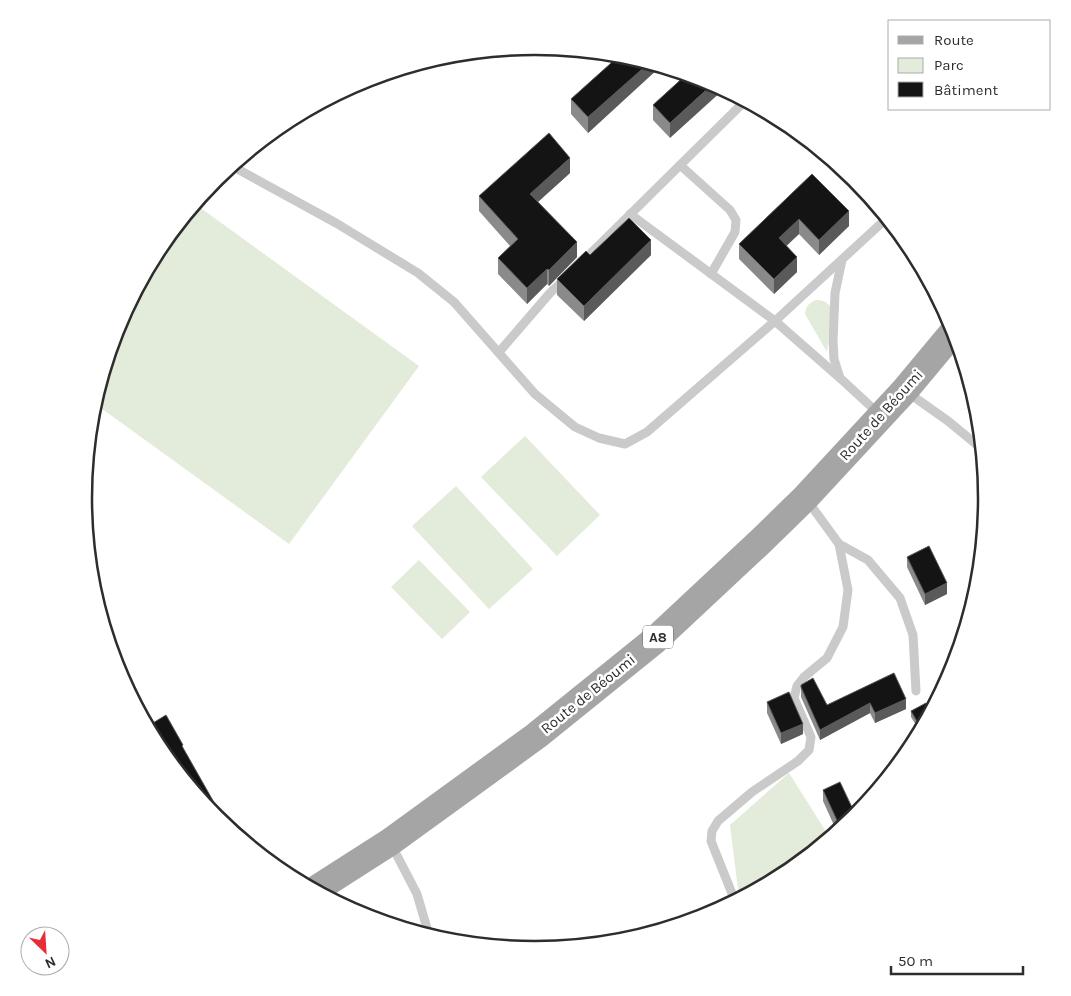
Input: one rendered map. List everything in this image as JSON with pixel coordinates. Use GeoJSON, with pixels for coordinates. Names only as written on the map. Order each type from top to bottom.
{"type":"FeatureCollection","features":[{"type":"Feature","properties":{"kind":"main road","name":"Route de Béoumi"},"geometry":{"type":"LineString","coordinates":[[322,886],[390,842],[536,736],[655,640],[805,498],[905,390],[948,337]]}},
{"type":"Feature","properties":{"kind":"lane"},"geometry":{"type":"LineString","coordinates":[[498,352],[550,294],[740,106]]}},
{"type":"Feature","properties":{"kind":"lane"},"geometry":{"type":"LineString","coordinates":[[680,165],[730,210],[736,220],[735,232],[711,274]]}},
{"type":"Feature","properties":{"kind":"lane"},"geometry":{"type":"LineString","coordinates":[[238,169],[336,223],[418,273],[454,302],[535,394],[575,427],[599,438],[625,444],[647,432],[775,321],[882,222]]}},
{"type":"Feature","properties":{"kind":"lane"},"geometry":{"type":"LineString","coordinates":[[630,214],[775,321],[881,416]]}},
{"type":"Feature","properties":{"kind":"lane"},"geometry":{"type":"LineString","coordinates":[[840,378],[834,359],[833,340],[835,293],[842,260]]}},
{"type":"Feature","properties":{"kind":"lane"},"geometry":{"type":"LineString","coordinates":[[905,390],[975,444]]}},
{"type":"Feature","properties":{"kind":"lane"},"geometry":{"type":"LineString","coordinates":[[805,498],[839,544],[868,560],[900,598],[913,635],[916,691]]}},
{"type":"Feature","properties":{"kind":"lane"},"geometry":{"type":"LineString","coordinates":[[732,894],[711,841],[712,831],[718,821],[752,792],[798,761],[809,750],[810,737],[794,698],[797,686],[804,677],[827,658],[843,627],[848,590],[839,544]]}},
{"type":"Feature","properties":{"kind":"lane"},"geometry":{"type":"LineString","coordinates":[[390,842],[417,894],[427,927]]}},
{"type":"Feature","properties":{"kind":"green space"},"geometry":{"type":"Polygon","coordinates":[[[200,208],[419,366],[289,544],[102,409],[116,356],[138,302],[167,252],[200,208]]]}},
{"type":"Feature","properties":{"kind":"green space"},"geometry":{"type":"Polygon","coordinates":[[[815,300],[824,301],[831,307],[827,352],[805,314],[808,306],[815,300]]]}},
{"type":"Feature","properties":{"kind":"green space"},"geometry":{"type":"Polygon","coordinates":[[[525,436],[600,515],[557,556],[481,477],[525,436]]]}},
{"type":"Feature","properties":{"kind":"green space"},"geometry":{"type":"Polygon","coordinates":[[[456,486],[533,569],[489,609],[412,526],[456,486]]]}},
{"type":"Feature","properties":{"kind":"green space"},"geometry":{"type":"Polygon","coordinates":[[[419,560],[470,612],[442,639],[391,587],[419,560]]]}},
{"type":"Feature","properties":{"kind":"green space"},"geometry":{"type":"Polygon","coordinates":[[[789,773],[826,832],[782,866],[739,891],[730,825],[789,773]]]}},
{"type":"Feature","properties":{"kind":"building"},"geometry":{"type":"Polygon","coordinates":[[[612,62],[643,68],[588,117],[571,99],[612,62]]]}},
{"type":"Feature","properties":{"kind":"building"},"geometry":{"type":"Polygon","coordinates":[[[681,80],[707,90],[670,123],[653,105],[681,80]]]}},
{"type":"Feature","properties":{"kind":"building"},"geometry":{"type":"Polygon","coordinates":[[[549,133],[570,158],[530,194],[577,242],[549,270],[547,269],[527,288],[498,258],[518,239],[479,196],[549,133]]]}},
{"type":"Feature","properties":{"kind":"building"},"geometry":{"type":"Polygon","coordinates":[[[812,174],[849,211],[819,240],[799,219],[779,238],[797,257],[774,279],[739,244],[812,174]]]}},
{"type":"Feature","properties":{"kind":"building"},"geometry":{"type":"Polygon","coordinates":[[[629,218],[651,240],[584,306],[557,279],[586,251],[590,255],[629,218]]]}},
{"type":"Feature","properties":{"kind":"building"},"geometry":{"type":"Polygon","coordinates":[[[929,546],[947,583],[925,594],[907,557],[929,546]]]}},
{"type":"Feature","properties":{"kind":"building"},"geometry":{"type":"Polygon","coordinates":[[[894,673],[906,699],[875,713],[870,703],[820,730],[801,687],[801,685],[813,678],[827,705],[894,673]]]}},
{"type":"Feature","properties":{"kind":"building"},"geometry":{"type":"Polygon","coordinates":[[[789,692],[803,724],[781,733],[767,702],[789,692]]]}},
{"type":"Feature","properties":{"kind":"building"},"geometry":{"type":"Polygon","coordinates":[[[926,703],[927,705],[918,722],[911,711],[926,703]]]}},
{"type":"Feature","properties":{"kind":"building"},"geometry":{"type":"Polygon","coordinates":[[[166,715],[214,803],[184,768],[154,722],[166,715]]]}},
{"type":"Feature","properties":{"kind":"building"},"geometry":{"type":"Polygon","coordinates":[[[840,782],[852,808],[838,822],[823,790],[840,782]]]}}]}
